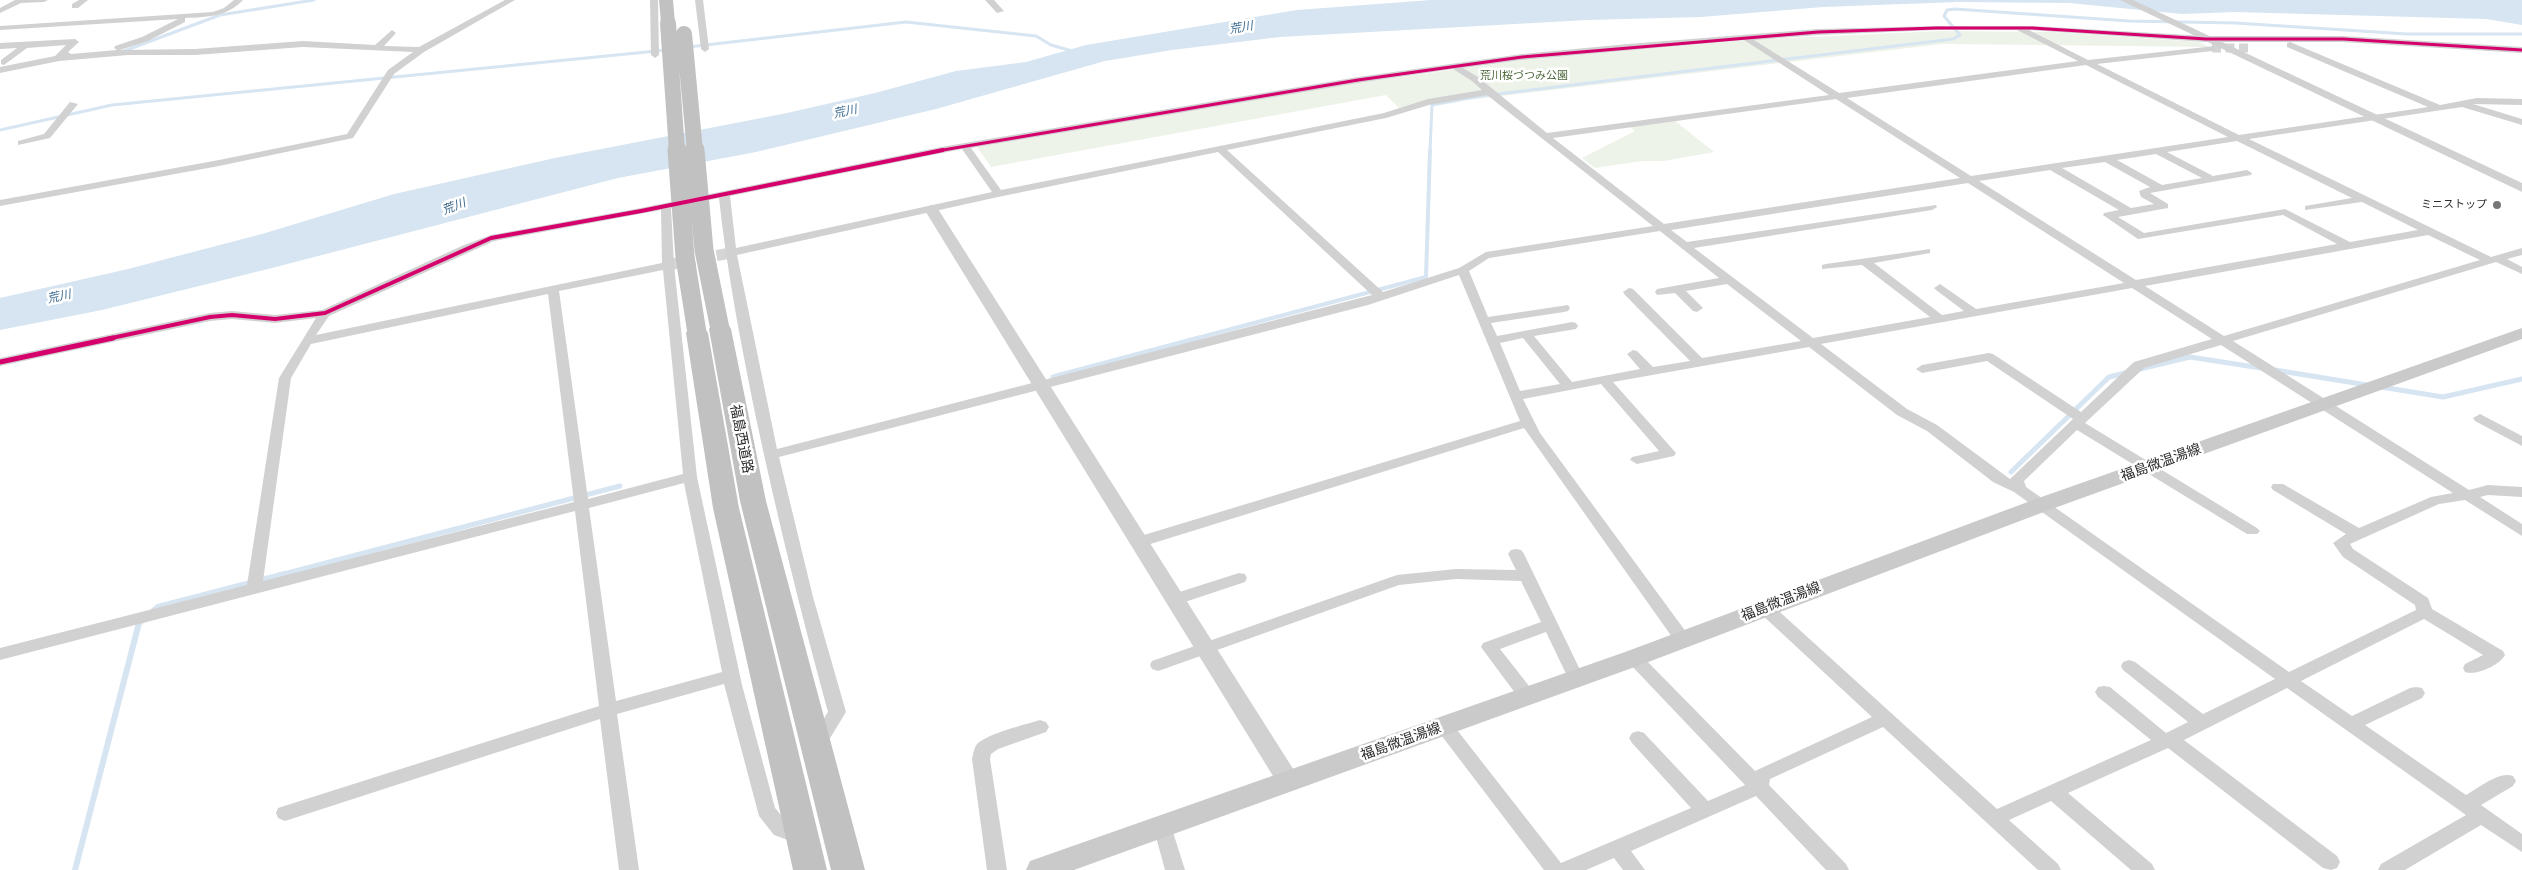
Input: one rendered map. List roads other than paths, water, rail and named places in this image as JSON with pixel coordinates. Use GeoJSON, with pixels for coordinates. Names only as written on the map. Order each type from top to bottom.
{"type":"FeatureCollection","features":[{"type":"Feature","properties":{"kind":"highway","name":"福島西道路"},"geometry":{"type":"LineString","coordinates":[[666,0],[676,23],[685,257],[709,331],[848,870]]}},
{"type":"Feature","properties":{"kind":"highway","name":"福島西道路"},"geometry":{"type":"LineString","coordinates":[[709,331],[726,508],[810,870]]}},
{"type":"Feature","properties":{"kind":"main road","name":"福島微温湯線"},"geometry":{"type":"LineString","coordinates":[[1055,868],[1162,826],[1634,658],[2041,506],[2522,333]]}},
{"type":"Feature","properties":{"kind":"street"},"geometry":{"type":"LineString","coordinates":[[0,11],[19,1],[44,0]]}},
{"type":"Feature","properties":{"kind":"street"},"geometry":{"type":"LineString","coordinates":[[75,6],[84,0]]}},
{"type":"Feature","properties":{"kind":"street"},"geometry":{"type":"LineString","coordinates":[[0,28],[195,15],[228,10],[239,0]]}},
{"type":"Feature","properties":{"kind":"street"},"geometry":{"type":"LineString","coordinates":[[0,202],[219,163],[350,136],[388,76],[421,50],[511,0]]}},
{"type":"Feature","properties":{"kind":"street"},"geometry":{"type":"LineString","coordinates":[[654,0],[655,55]]}},
{"type":"Feature","properties":{"kind":"street"},"geometry":{"type":"LineString","coordinates":[[699,0],[705,49]]}},
{"type":"Feature","properties":{"kind":"street"},"geometry":{"type":"LineString","coordinates":[[989,0],[1000,11]]}},
{"type":"Feature","properties":{"kind":"street"},"geometry":{"type":"LineString","coordinates":[[2125,0],[2207,42],[2522,188]]}},
{"type":"Feature","properties":{"kind":"street"},"geometry":{"type":"LineString","coordinates":[[2,66],[24,46],[75,42],[59,55],[112,50],[145,39],[170,24],[195,15]]}},
{"type":"Feature","properties":{"kind":"street"},"geometry":{"type":"LineString","coordinates":[[0,362],[210,316],[232,315],[275,319],[324,313],[379,290],[434,262],[492,238],[666,206],[965,146],[1358,80],[1522,57],[1744,37],[1919,28],[2018,28],[2207,42],[2330,39],[2522,50]]}},
{"type":"Feature","properties":{"kind":"street"},"geometry":{"type":"LineString","coordinates":[[2018,28],[2362,199],[2429,231],[2522,271]]}},
{"type":"Feature","properties":{"kind":"street"},"geometry":{"type":"LineString","coordinates":[[378,47],[392,34]]}},
{"type":"Feature","properties":{"kind":"street"},"geometry":{"type":"LineString","coordinates":[[1744,37],[2522,531]]}},
{"type":"Feature","properties":{"kind":"street"},"geometry":{"type":"LineString","coordinates":[[2248,48],[2329,43],[2330,39]]}},
{"type":"Feature","properties":{"kind":"street"},"geometry":{"type":"LineString","coordinates":[[1544,136],[2088,63],[2207,42]]}},
{"type":"Feature","properties":{"kind":"street"},"geometry":{"type":"LineString","coordinates":[[0,46],[26,44],[24,46]]}},
{"type":"Feature","properties":{"kind":"street"},"geometry":{"type":"LineString","coordinates":[[2,66],[59,58],[128,52],[196,52],[302,44],[421,50]]}},
{"type":"Feature","properties":{"kind":"street"},"geometry":{"type":"LineString","coordinates":[[2290,45],[2439,108]]}},
{"type":"Feature","properties":{"kind":"street"},"geometry":{"type":"LineString","coordinates":[[1455,67],[1476,79],[1489,92],[1544,136],[1811,344],[1902,412],[1932,428],[1998,479],[2019,488],[2041,506],[2522,844]]}},
{"type":"Feature","properties":{"kind":"street"},"geometry":{"type":"LineString","coordinates":[[730,252],[998,194],[1386,115],[1428,102],[1489,92]]}},
{"type":"Feature","properties":{"kind":"street"},"geometry":{"type":"LineString","coordinates":[[771,455],[1380,296],[1463,270],[1486,255],[2477,101],[2522,102]]}},
{"type":"Feature","properties":{"kind":"street"},"geometry":{"type":"LineString","coordinates":[[21,143],[36,141],[47,136],[74,104]]}},
{"type":"Feature","properties":{"kind":"street"},"geometry":{"type":"LineString","coordinates":[[2462,104],[2522,122]]}},
{"type":"Feature","properties":{"kind":"street"},"geometry":{"type":"LineString","coordinates":[[965,146],[998,194]]}},
{"type":"Feature","properties":{"kind":"street"},"geometry":{"type":"LineString","coordinates":[[1220,149],[1380,296]]}},
{"type":"Feature","properties":{"kind":"street"},"geometry":{"type":"LineString","coordinates":[[2158,151],[2212,179]]}},
{"type":"Feature","properties":{"kind":"street"},"geometry":{"type":"LineString","coordinates":[[2106,158],[2160,188]]}},
{"type":"Feature","properties":{"kind":"street"},"geometry":{"type":"LineString","coordinates":[[2052,167],[2130,212]]}},
{"type":"Feature","properties":{"kind":"street"},"geometry":{"type":"LineString","coordinates":[[2247,173],[2144,191],[2145,195],[2164,206],[2108,216],[2142,237],[2285,212],[2349,246]]}},
{"type":"Feature","properties":{"kind":"street"},"geometry":{"type":"LineString","coordinates":[[724,194],[738,304],[771,455],[819,651],[837,712],[815,748]]}},
{"type":"Feature","properties":{"kind":"street"},"geometry":{"type":"LineString","coordinates":[[1852,198],[1878,216]]}},
{"type":"Feature","properties":{"kind":"street"},"geometry":{"type":"LineString","coordinates":[[2309,208],[2362,199]]}},
{"type":"Feature","properties":{"kind":"street"},"geometry":{"type":"LineString","coordinates":[[666,206],[668,265],[690,477],[731,676],[766,811],[781,829],[802,837]]}},
{"type":"Feature","properties":{"kind":"street"},"geometry":{"type":"LineString","coordinates":[[1685,246],[1932,207]]}},
{"type":"Feature","properties":{"kind":"street"},"geometry":{"type":"LineString","coordinates":[[931,209],[1039,386],[1208,648],[1289,782]]}},
{"type":"Feature","properties":{"kind":"street"},"geometry":{"type":"LineString","coordinates":[[1514,396],[1811,344],[2429,231]]}},
{"type":"Feature","properties":{"kind":"street"},"geometry":{"type":"LineString","coordinates":[[1826,267],[1926,251]]}},
{"type":"Feature","properties":{"kind":"street"},"geometry":{"type":"LineString","coordinates":[[2019,488],[2018,480],[2023,473],[2080,422],[2139,365],[2222,342],[2522,251]]}},
{"type":"Feature","properties":{"kind":"street"},"geometry":{"type":"LineString","coordinates":[[1865,261],[1941,320]]}},
{"type":"Feature","properties":{"kind":"street"},"geometry":{"type":"LineString","coordinates":[[306,341],[668,265]]}},
{"type":"Feature","properties":{"kind":"street"},"geometry":{"type":"LineString","coordinates":[[1463,270],[1514,396],[1527,423],[1683,640]]}},
{"type":"Feature","properties":{"kind":"street"},"geometry":{"type":"LineString","coordinates":[[1661,292],[1729,280]]}},
{"type":"Feature","properties":{"kind":"street"},"geometry":{"type":"LineString","coordinates":[[1940,288],[1975,314]]}},
{"type":"Feature","properties":{"kind":"street"},"geometry":{"type":"LineString","coordinates":[[553,289],[629,870]]}},
{"type":"Feature","properties":{"kind":"street"},"geometry":{"type":"LineString","coordinates":[[1677,289],[1696,308]]}},
{"type":"Feature","properties":{"kind":"street"},"geometry":{"type":"LineString","coordinates":[[1629,292],[1699,363]]}},
{"type":"Feature","properties":{"kind":"street"},"geometry":{"type":"LineString","coordinates":[[1484,321],[1564,308]]}},
{"type":"Feature","properties":{"kind":"street"},"geometry":{"type":"LineString","coordinates":[[254,590],[284,378],[324,313]]}},
{"type":"Feature","properties":{"kind":"street"},"geometry":{"type":"LineString","coordinates":[[1492,341],[1572,326]]}},
{"type":"Feature","properties":{"kind":"street"},"geometry":{"type":"LineString","coordinates":[[1526,334],[1568,386]]}},
{"type":"Feature","properties":{"kind":"street"},"geometry":{"type":"LineString","coordinates":[[1633,354],[1650,372]]}},
{"type":"Feature","properties":{"kind":"street"},"geometry":{"type":"LineString","coordinates":[[1922,369],[1989,357],[2080,422],[2252,531]]}},
{"type":"Feature","properties":{"kind":"street"},"geometry":{"type":"LineString","coordinates":[[1604,380],[1669,453],[1637,460]]}},
{"type":"Feature","properties":{"kind":"street"},"geometry":{"type":"LineString","coordinates":[[2480,418],[2522,442]]}},
{"type":"Feature","properties":{"kind":"street"},"geometry":{"type":"LineString","coordinates":[[1140,542],[1527,423]]}},
{"type":"Feature","properties":{"kind":"street"},"geometry":{"type":"LineString","coordinates":[[0,654],[690,477]]}},
{"type":"Feature","properties":{"kind":"street"},"geometry":{"type":"LineString","coordinates":[[2278,487],[2358,534]]}},
{"type":"Feature","properties":{"kind":"street"},"geometry":{"type":"LineString","coordinates":[[2472,668],[2497,655],[2426,612],[2422,602],[2342,547],[2341,543],[2436,500],[2488,490],[2522,492]]}},
{"type":"Feature","properties":{"kind":"street"},"geometry":{"type":"LineString","coordinates":[[1516,554],[1576,678]]}},
{"type":"Feature","properties":{"kind":"street"},"geometry":{"type":"LineString","coordinates":[[1158,666],[1397,580],[1456,574],[1526,576]]}},
{"type":"Feature","properties":{"kind":"street"},"geometry":{"type":"LineString","coordinates":[[1176,599],[1239,578]]}},
{"type":"Feature","properties":{"kind":"street"},"geometry":{"type":"LineString","coordinates":[[1765,608],[2052,870]]}},
{"type":"Feature","properties":{"kind":"street"},"geometry":{"type":"LineString","coordinates":[[1995,818],[2167,740],[2426,612]]}},
{"type":"Feature","properties":{"kind":"street"},"geometry":{"type":"LineString","coordinates":[[1526,696],[1489,646],[1549,625]]}},
{"type":"Feature","properties":{"kind":"street"},"geometry":{"type":"LineString","coordinates":[[1634,658],[1839,870]]}},
{"type":"Feature","properties":{"kind":"street"},"geometry":{"type":"LineString","coordinates":[[2129,666],[2202,723]]}},
{"type":"Feature","properties":{"kind":"street"},"geometry":{"type":"LineString","coordinates":[[285,813],[608,710],[731,676]]}},
{"type":"Feature","properties":{"kind":"street"},"geometry":{"type":"LineString","coordinates":[[2104,692],[2330,862]]}},
{"type":"Feature","properties":{"kind":"street"},"geometry":{"type":"LineString","coordinates":[[2352,724],[2416,693]]}},
{"type":"Feature","properties":{"kind":"street"},"geometry":{"type":"LineString","coordinates":[[1759,786],[1762,775],[1886,718]]}},
{"type":"Feature","properties":{"kind":"street"},"geometry":{"type":"LineString","coordinates":[[1444,726],[1555,870]]}},
{"type":"Feature","properties":{"kind":"street"},"geometry":{"type":"LineString","coordinates":[[997,870],[981,759],[983,750],[992,744],[1040,727]]}},
{"type":"Feature","properties":{"kind":"street"},"geometry":{"type":"LineString","coordinates":[[1638,738],[1705,810]]}},
{"type":"Feature","properties":{"kind":"street"},"geometry":{"type":"LineString","coordinates":[[2467,804],[2507,781]]}},
{"type":"Feature","properties":{"kind":"street"},"geometry":{"type":"LineString","coordinates":[[1565,870],[1759,786]]}},
{"type":"Feature","properties":{"kind":"street"},"geometry":{"type":"LineString","coordinates":[[2053,792],[2145,870]]}},
{"type":"Feature","properties":{"kind":"street"},"geometry":{"type":"LineString","coordinates":[[2388,870],[2482,815]]}},
{"type":"Feature","properties":{"kind":"street"},"geometry":{"type":"LineString","coordinates":[[1162,826],[1175,870]]}},
{"type":"Feature","properties":{"kind":"street"},"geometry":{"type":"LineString","coordinates":[[1617,848],[1635,870]]}},
{"type":"Feature","properties":{"kind":"water","name":"荒川"},"geometry":{"type":"Polygon","coordinates":[[[1431,0],[2522,0],[2522,25],[2486,19],[2235,12],[2182,14],[2069,3],[1958,2],[1823,7],[1701,17],[1587,20],[1280,37],[1172,50],[1105,61],[936,109],[756,152],[618,178],[102,310],[0,330],[0,298],[128,269],[262,234],[394,194],[555,158],[787,113],[875,93],[956,71],[1026,62],[1086,45],[1297,10],[1431,0]]]}},
{"type":"Feature","properties":{"kind":"waterway"},"geometry":{"type":"LineString","coordinates":[[124,51],[220,15],[314,0]]}},
{"type":"Feature","properties":{"kind":"waterway"},"geometry":{"type":"LineString","coordinates":[[1430,151],[1432,105],[1481,96],[1953,39],[1960,35],[1944,16],[1947,10],[1955,9],[2129,21],[2236,23],[2407,34],[2522,34]]}},
{"type":"Feature","properties":{"kind":"waterway"},"geometry":{"type":"LineString","coordinates":[[688,47],[906,22],[1036,36],[1051,45],[1076,52]]}},
{"type":"Feature","properties":{"kind":"waterway"},"geometry":{"type":"LineString","coordinates":[[0,130],[112,105],[667,50]]}},
{"type":"Feature","properties":{"kind":"waterway"},"geometry":{"type":"LineString","coordinates":[[1194,339],[1426,277],[1430,150]]}},
{"type":"Feature","properties":{"kind":"waterway"},"geometry":{"type":"LineString","coordinates":[[1053,377],[1199,338]]}},
{"type":"Feature","properties":{"kind":"waterway"},"geometry":{"type":"LineString","coordinates":[[2140,369],[2190,357],[2261,368]]}},
{"type":"Feature","properties":{"kind":"waterway"},"geometry":{"type":"LineString","coordinates":[[2275,370],[2367,385]]}},
{"type":"Feature","properties":{"kind":"waterway"},"geometry":{"type":"LineString","coordinates":[[2011,472],[2109,377],[2129,372]]}},
{"type":"Feature","properties":{"kind":"waterway"},"geometry":{"type":"LineString","coordinates":[[2381,387],[2443,397],[2522,379]]}},
{"type":"Feature","properties":{"kind":"waterway"},"geometry":{"type":"LineString","coordinates":[[280,575],[620,486]]}},
{"type":"Feature","properties":{"kind":"waterway"},"geometry":{"type":"LineString","coordinates":[[152,612],[158,607],[285,574]]}},
{"type":"Feature","properties":{"kind":"waterway"},"geometry":{"type":"LineString","coordinates":[[75,870],[139,623],[144,619]]}},
{"type":"Feature","properties":{"kind":"tunnel"},"geometry":{"type":"LineString","coordinates":[[2212,48],[2248,48]]}},
{"type":"Feature","properties":{"kind":"tunnel"},"geometry":{"type":"LineString","coordinates":[[668,265],[730,253]]}},
{"type":"Feature","properties":{"kind":"place","name":"ミニストップ"},"geometry":{"type":"Point","coordinates":[2497,205]}},
{"type":"Feature","properties":{"kind":"park label","name":"荒川桜づつみ公園"},"geometry":{"type":"Point","coordinates":[1524,76]}}]}
